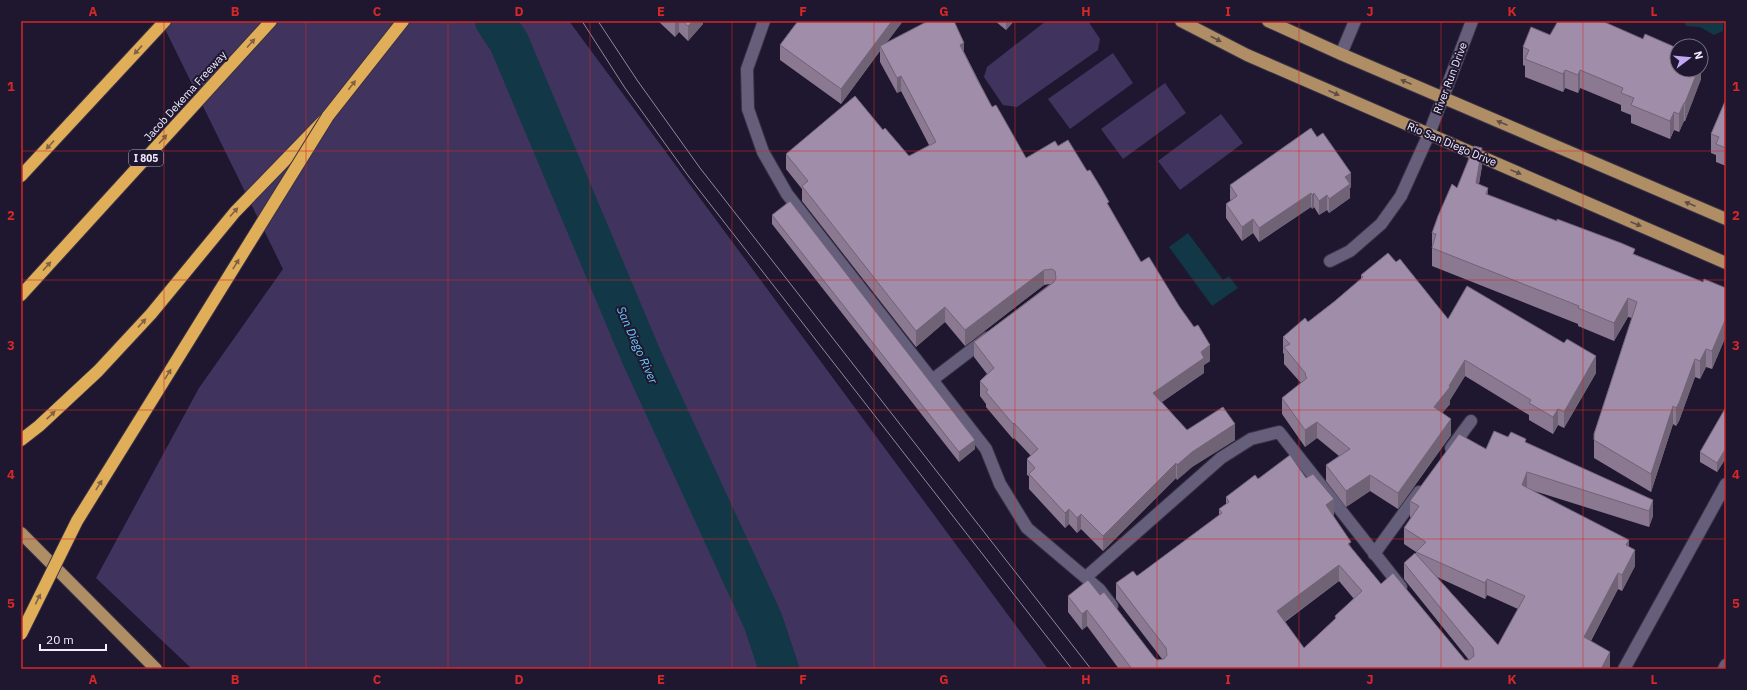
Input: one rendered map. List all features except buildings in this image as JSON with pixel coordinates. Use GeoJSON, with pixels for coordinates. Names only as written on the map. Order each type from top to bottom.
{"type":"FeatureCollection","features":[{"type":"Feature","properties":{"kind":"highway"},"geometry":{"type":"LineString","coordinates":[[21,176],[165,21]]}},
{"type":"Feature","properties":{"kind":"highway","name":"Jacob Dekema Freeway"},"geometry":{"type":"LineString","coordinates":[[21,295],[271,21]]}},
{"type":"Feature","properties":{"kind":"highway"},"geometry":{"type":"LineString","coordinates":[[21,440],[39,426],[98,370],[151,314],[235,212],[328,116],[403,21]]}},
{"type":"Feature","properties":{"kind":"highway"},"geometry":{"type":"LineString","coordinates":[[21,634],[77,521],[328,116]]}},
{"type":"Feature","properties":{"kind":"main road","name":"Rio San Diego Drive"},"geometry":{"type":"LineString","coordinates":[[1181,21],[1247,55],[1726,263]]}},
{"type":"Feature","properties":{"kind":"main road"},"geometry":{"type":"LineString","coordinates":[[1268,21],[1442,98],[1726,219]]}},
{"type":"Feature","properties":{"kind":"main road"},"geometry":{"type":"LineString","coordinates":[[21,533],[156,669]]}},
{"type":"Feature","properties":{"kind":"street"},"geometry":{"type":"LineString","coordinates":[[764,21],[747,69],[748,110],[763,152],[787,194],[986,449],[1000,484],[1027,528],[1099,589],[1118,613]]}},
{"type":"Feature","properties":{"kind":"street"},"geometry":{"type":"LineString","coordinates":[[1341,54],[1355,21]]}},
{"type":"Feature","properties":{"kind":"street","name":"River Run Drive"},"geometry":{"type":"LineString","coordinates":[[1330,262],[1350,251],[1381,224],[1401,196],[1429,134],[1472,21]]}},
{"type":"Feature","properties":{"kind":"street"},"geometry":{"type":"LineString","coordinates":[[932,380],[1000,328]]}},
{"type":"Feature","properties":{"kind":"street"},"geometry":{"type":"LineString","coordinates":[[1443,459],[1470,421]]}},
{"type":"Feature","properties":{"kind":"street"},"geometry":{"type":"LineString","coordinates":[[1086,577],[1221,458],[1250,439],[1279,432],[1408,596]]}},
{"type":"Feature","properties":{"kind":"street"},"geometry":{"type":"LineString","coordinates":[[1374,554],[1425,484]]}},
{"type":"Feature","properties":{"kind":"street"},"geometry":{"type":"LineString","coordinates":[[1624,669],[1726,484]]}},
{"type":"Feature","properties":{"kind":"street"},"geometry":{"type":"LineString","coordinates":[[1724,669],[1726,665]]}},
{"type":"Feature","properties":{"kind":"shaded area"},"geometry":{"type":"Polygon","coordinates":[[[161,21],[569,21],[1048,669],[192,669],[96,578],[199,388],[283,269],[161,21]]]}},
{"type":"Feature","properties":{"kind":"shaded area"},"geometry":{"type":"Polygon","coordinates":[[[1046,21],[1088,21],[1100,39],[1098,50],[1017,107],[1003,105],[984,77],[987,67],[1046,21]]]}},
{"type":"Feature","properties":{"kind":"shaded area"},"geometry":{"type":"Polygon","coordinates":[[[1113,53],[1133,83],[1070,129],[1048,99],[1113,53]]]}},
{"type":"Feature","properties":{"kind":"shaded area"},"geometry":{"type":"Polygon","coordinates":[[[1165,83],[1186,113],[1123,159],[1101,129],[1165,83]]]}},
{"type":"Feature","properties":{"kind":"shaded area"},"geometry":{"type":"Polygon","coordinates":[[[1221,114],[1243,143],[1180,190],[1158,161],[1221,114]]]}},
{"type":"Feature","properties":{"kind":"water"},"geometry":{"type":"Polygon","coordinates":[[[1684,21],[1723,21],[1723,31],[1714,35],[1700,27],[1686,26],[1684,21]]]}},
{"type":"Feature","properties":{"kind":"water"},"geometry":{"type":"Polygon","coordinates":[[[1188,233],[1223,280],[1229,276],[1238,288],[1212,306],[1169,247],[1188,233]]]}},
{"type":"Feature","properties":{"kind":"waterway","name":"San Diego River"},"geometry":{"type":"LineString","coordinates":[[495,21],[509,42],[642,358],[763,621],[779,669]]}},
{"type":"Feature","properties":{"kind":"tram line"},"geometry":{"type":"LineString","coordinates":[[582,21],[625,88],[689,177],[1072,669]]}},
{"type":"Feature","properties":{"kind":"tram line"},"geometry":{"type":"LineString","coordinates":[[598,21],[637,80],[700,168],[1091,669]]}}]}
